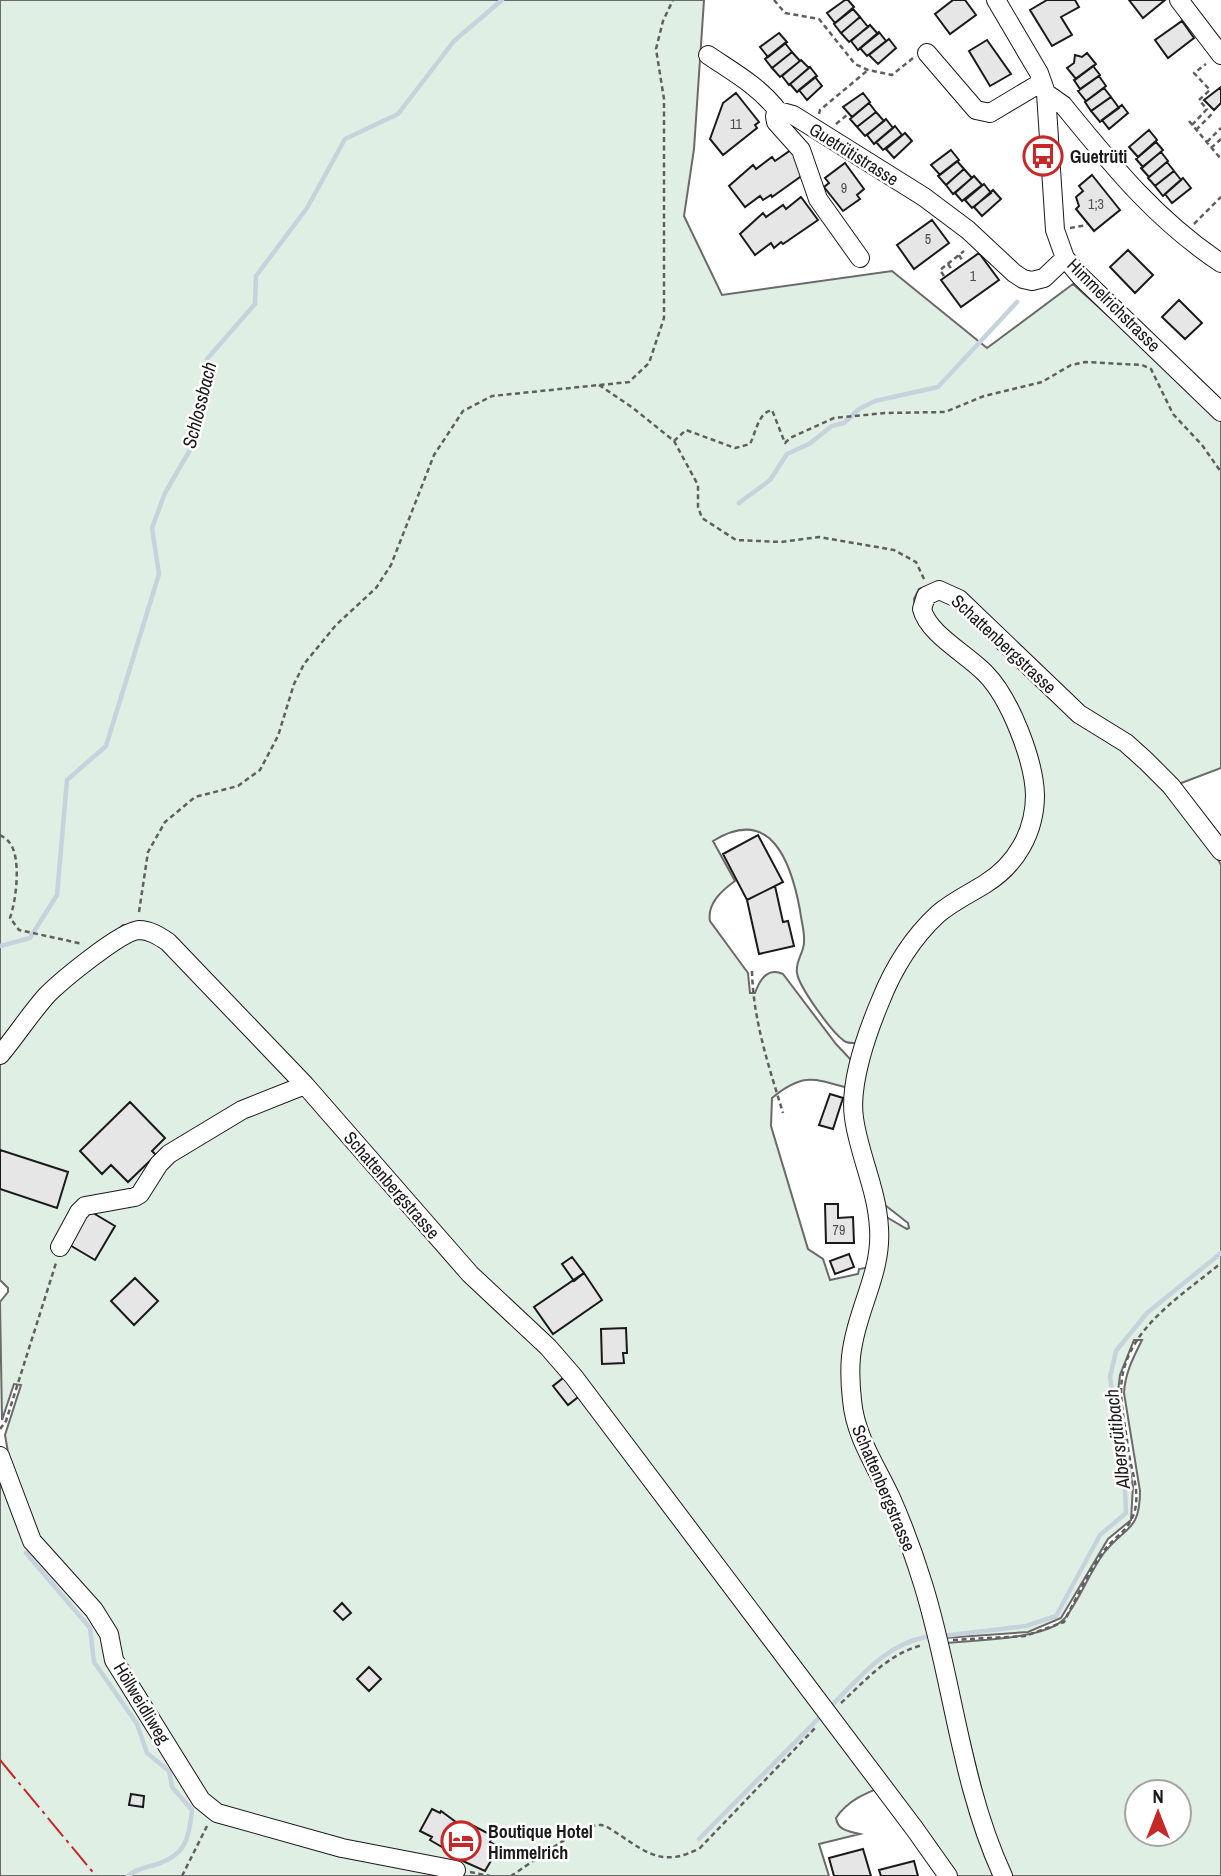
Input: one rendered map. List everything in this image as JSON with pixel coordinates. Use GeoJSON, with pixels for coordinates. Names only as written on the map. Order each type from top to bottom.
{"type":"FeatureCollection","features":[{"type":"Feature","properties":{"kind":"street","name":"Himmelrichstrasse"},"geometry":{"type":"LineString","coordinates":[[996,0],[1044,87],[1063,105],[1155,212],[1182,236],[1221,263]]}},
{"type":"Feature","properties":{"kind":"street"},"geometry":{"type":"LineString","coordinates":[[1179,0],[1221,55]]}},
{"type":"Feature","properties":{"kind":"street"},"geometry":{"type":"LineString","coordinates":[[928,53],[976,110],[982,113],[990,113],[1044,87]]}},
{"type":"Feature","properties":{"kind":"street"},"geometry":{"type":"LineString","coordinates":[[708,55],[767,96],[778,111]]}},
{"type":"Feature","properties":{"kind":"street","name":"Himmelrichstrasse"},"geometry":{"type":"LineString","coordinates":[[1044,87],[1055,230],[1065,258],[1081,277],[1221,412]]}},
{"type":"Feature","properties":{"kind":"street","name":"Guetrütistrasse"},"geometry":{"type":"LineString","coordinates":[[860,258],[818,199],[803,154],[776,122],[778,111],[817,130],[924,197],[960,223],[1023,279],[1032,281],[1044,278],[1065,258]]}},
{"type":"Feature","properties":{"kind":"street","name":"Schattenbergstrasse"},"geometry":{"type":"LineString","coordinates":[[1003,1876],[983,1829],[956,1730],[919,1571],[891,1498],[862,1440],[853,1408],[853,1342],[875,1271],[879,1240],[875,1198],[856,1132],[853,1100],[873,1021],[903,955],[938,914],[998,875],[1013,860],[1028,831],[1035,797],[1029,761],[1001,695],[981,669],[928,623],[922,609],[924,599],[930,592],[943,590],[959,599],[1079,715],[1136,752],[1171,786],[1221,850]]}},
{"type":"Feature","properties":{"kind":"street","name":"Schattenbergstrasse"},"geometry":{"type":"LineString","coordinates":[[0,1055],[57,986],[118,937],[144,930],[168,942],[305,1085],[470,1274],[548,1347],[574,1377],[828,1715],[939,1871]]}},
{"type":"Feature","properties":{"kind":"street"},"geometry":{"type":"LineString","coordinates":[[60,1247],[85,1206],[135,1197],[169,1154],[242,1110],[305,1085]]}},
{"type":"Feature","properties":{"kind":"street","name":"Höllweidliweg"},"geometry":{"type":"LineString","coordinates":[[0,1456],[32,1541],[94,1610],[109,1634],[114,1660],[201,1800],[216,1813]]}},
{"type":"Feature","properties":{"kind":"street"},"geometry":{"type":"LineString","coordinates":[[216,1813],[342,1848],[456,1870]]}},
{"type":"Feature","properties":{"kind":"path"},"geometry":{"type":"LineString","coordinates":[[139,912],[148,852],[165,822],[195,797],[238,786],[260,770],[278,736],[294,684],[304,664],[337,625],[376,588],[391,565],[434,455],[463,411],[492,396],[629,382],[649,363],[664,318],[664,99],[656,49],[663,21],[673,0]]}},
{"type":"Feature","properties":{"kind":"path"},"geometry":{"type":"LineString","coordinates":[[774,0],[785,13],[819,19],[855,64],[892,75],[906,64]]}},
{"type":"Feature","properties":{"kind":"path"},"geometry":{"type":"LineString","coordinates":[[817,130],[820,110],[868,69]]}},
{"type":"Feature","properties":{"kind":"path"},"geometry":{"type":"LineString","coordinates":[[1197,71],[1194,73],[1210,90],[1199,100],[1207,109],[1190,123],[1221,159]]}},
{"type":"Feature","properties":{"kind":"path"},"geometry":{"type":"LineString","coordinates":[[1196,130],[1212,114]]}},
{"type":"Feature","properties":{"kind":"path"},"geometry":{"type":"LineString","coordinates":[[839,122],[847,115]]}},
{"type":"Feature","properties":{"kind":"path"},"geometry":{"type":"LineString","coordinates":[[1207,142],[1221,128]]}},
{"type":"Feature","properties":{"kind":"path"},"geometry":{"type":"LineString","coordinates":[[1211,148],[1221,139]]}},
{"type":"Feature","properties":{"kind":"path"},"geometry":{"type":"LineString","coordinates":[[1195,223],[1221,197]]}},
{"type":"Feature","properties":{"kind":"path"},"geometry":{"type":"LineString","coordinates":[[1064,229],[1087,225]]}},
{"type":"Feature","properties":{"kind":"path"},"geometry":{"type":"LineString","coordinates":[[944,276],[940,270],[965,250]]}},
{"type":"Feature","properties":{"kind":"path"},"geometry":{"type":"LineString","coordinates":[[959,255],[963,262]]}},
{"type":"Feature","properties":{"kind":"path"},"geometry":{"type":"LineString","coordinates":[[948,264],[952,270]]}},
{"type":"Feature","properties":{"kind":"path"},"geometry":{"type":"LineString","coordinates":[[674,441],[686,430],[735,448],[750,444],[761,416],[772,410],[785,443],[790,438],[834,418],[885,412],[944,412],[984,396],[1042,382],[1071,365],[1085,362],[1142,365],[1151,369],[1173,414],[1202,445],[1221,472]]}},
{"type":"Feature","properties":{"kind":"path"},"geometry":{"type":"LineString","coordinates":[[600,385],[674,441],[698,485],[698,508],[702,518],[737,540],[781,542],[819,537],[894,550],[916,562],[930,592]]}},
{"type":"Feature","properties":{"kind":"path"},"geometry":{"type":"LineString","coordinates":[[0,835],[10,842],[15,854],[16,900],[10,918],[19,930],[41,936]]}},
{"type":"Feature","properties":{"kind":"path"},"geometry":{"type":"LineString","coordinates":[[752,971],[757,1017],[783,1113]]}},
{"type":"Feature","properties":{"kind":"path"},"geometry":{"type":"LineString","coordinates":[[0,1429],[6,1421],[60,1247]]}},
{"type":"Feature","properties":{"kind":"path"},"geometry":{"type":"LineString","coordinates":[[964,1638],[1025,1636],[1064,1622],[1105,1549],[1130,1525],[1136,1507],[1136,1480],[1128,1452],[1121,1395],[1122,1376],[1132,1351],[1148,1325],[1221,1262]]}},
{"type":"Feature","properties":{"kind":"path"},"geometry":{"type":"LineString","coordinates":[[511,1876],[569,1837],[601,1825],[653,1854],[682,1858],[700,1848],[828,1715],[884,1662],[912,1647],[937,1642]]}},
{"type":"Feature","properties":{"kind":"path"},"geometry":{"type":"LineString","coordinates":[[182,1876],[216,1813]]}},
{"type":"Feature","properties":{"kind":"green space"},"geometry":{"type":"Polygon","coordinates":[[[0,0],[704,0],[694,149],[684,216],[722,295],[892,271],[987,348],[1073,284],[1221,417],[1221,768],[1176,785],[930,585],[919,589],[914,599],[916,617],[993,689],[1028,772],[1028,815],[1004,863],[937,909],[858,1043],[846,1042],[831,1028],[799,980],[798,961],[804,946],[800,910],[791,874],[775,844],[764,834],[750,830],[733,832],[713,841],[735,881],[713,904],[710,921],[748,973],[750,993],[755,993],[759,983],[769,973],[783,974],[852,1061],[848,1088],[816,1080],[800,1081],[772,1098],[771,1126],[808,1249],[823,1259],[830,1280],[858,1274],[859,1269],[871,1267],[859,1309],[848,1326],[847,1370],[910,1561],[998,1876],[953,1876],[886,1785],[852,1802],[836,1818],[842,1828],[860,1834],[819,1844],[829,1876],[0,1876],[0,1476],[9,1458],[5,1435],[21,1385],[14,1384],[2,1420],[0,1302],[8,1288],[0,1280],[0,1063],[40,1011],[133,925],[123,925],[70,971],[0,1044],[0,0]]]}},
{"type":"Feature","properties":{"kind":"green space"},"geometry":{"type":"Polygon","coordinates":[[[943,597],[1120,744],[1204,833],[1221,865],[1221,1876],[1008,1876],[997,1852],[945,1643],[1008,1638],[1042,1631],[1056,1625],[1070,1611],[1104,1553],[1134,1522],[1140,1491],[1124,1393],[1128,1372],[1142,1340],[1134,1340],[1120,1375],[1118,1392],[1133,1486],[1131,1520],[1108,1539],[1061,1618],[1028,1632],[945,1638],[864,1435],[856,1358],[883,1215],[909,1228],[908,1223],[881,1202],[867,1149],[858,1094],[888,992],[936,922],[993,884],[1038,810],[1007,697],[930,615],[930,602],[943,597]]]}},
{"type":"Feature","properties":{"kind":"building"},"geometry":{"type":"Polygon","coordinates":[[[845,0],[854,7],[835,23],[827,13],[845,0]]]}},
{"type":"Feature","properties":{"kind":"building"},"geometry":{"type":"Polygon","coordinates":[[[953,0],[965,0],[976,15],[950,34],[935,14],[953,0]]]}},
{"type":"Feature","properties":{"kind":"building"},"geometry":{"type":"Polygon","coordinates":[[[1047,0],[1075,0],[1079,7],[1061,17],[1072,35],[1052,46],[1030,10],[1047,0]]]}},
{"type":"Feature","properties":{"kind":"building"},"geometry":{"type":"Polygon","coordinates":[[[1129,0],[1165,0],[1143,18],[1129,0]]]}},
{"type":"Feature","properties":{"kind":"building"},"geometry":{"type":"Polygon","coordinates":[[[853,9],[860,17],[841,33],[834,24],[853,9]]]}},
{"type":"Feature","properties":{"kind":"building"},"geometry":{"type":"Polygon","coordinates":[[[860,17],[868,27],[849,42],[841,33],[860,17]]]}},
{"type":"Feature","properties":{"kind":"building"},"geometry":{"type":"Polygon","coordinates":[[[1182,21],[1194,38],[1168,58],[1155,40],[1182,21]]]}},
{"type":"Feature","properties":{"kind":"building"},"geometry":{"type":"Polygon","coordinates":[[[870,25],[878,34],[858,50],[851,41],[870,25]]]}},
{"type":"Feature","properties":{"kind":"building"},"geometry":{"type":"Polygon","coordinates":[[[879,32],[886,41],[867,56],[860,48],[879,32]]]}},
{"type":"Feature","properties":{"kind":"building"},"geometry":{"type":"Polygon","coordinates":[[[779,33],[787,42],[768,57],[760,47],[779,33]]]}},
{"type":"Feature","properties":{"kind":"building"},"geometry":{"type":"Polygon","coordinates":[[[889,39],[896,48],[878,64],[869,55],[889,39]]]}},
{"type":"Feature","properties":{"kind":"building"},"geometry":{"type":"Polygon","coordinates":[[[987,40],[1011,74],[990,86],[969,51],[987,40]]]}},
{"type":"Feature","properties":{"kind":"building"},"geometry":{"type":"Polygon","coordinates":[[[785,43],[792,52],[772,68],[765,59],[785,43]]]}},
{"type":"Feature","properties":{"kind":"building"},"geometry":{"type":"Polygon","coordinates":[[[792,52],[800,61],[780,77],[772,68],[792,52]]]}},
{"type":"Feature","properties":{"kind":"building"},"geometry":{"type":"Polygon","coordinates":[[[1087,53],[1096,64],[1076,79],[1067,68],[1074,63],[1075,55],[1082,57],[1087,53]]]}},
{"type":"Feature","properties":{"kind":"building"},"geometry":{"type":"Polygon","coordinates":[[[801,60],[809,68],[789,85],[782,76],[801,60]]]}},
{"type":"Feature","properties":{"kind":"building"},"geometry":{"type":"Polygon","coordinates":[[[1093,66],[1100,75],[1080,89],[1074,80],[1093,66]]]}},
{"type":"Feature","properties":{"kind":"building"},"geometry":{"type":"Polygon","coordinates":[[[810,67],[817,76],[797,92],[790,84],[810,67]]]}},
{"type":"Feature","properties":{"kind":"building"},"geometry":{"type":"Polygon","coordinates":[[[1099,76],[1106,86],[1086,101],[1078,91],[1099,76]]]}},
{"type":"Feature","properties":{"kind":"building"},"geometry":{"type":"Polygon","coordinates":[[[815,77],[822,86],[807,100],[799,90],[815,77]]]}},
{"type":"Feature","properties":{"kind":"building"},"geometry":{"type":"Polygon","coordinates":[[[1221,87],[1221,103],[1214,110],[1204,100],[1221,87]]]}},
{"type":"Feature","properties":{"kind":"building"},"geometry":{"type":"Polygon","coordinates":[[[1104,88],[1111,97],[1091,111],[1085,102],[1104,88]]]}},
{"type":"Feature","properties":{"kind":"building"},"geometry":{"type":"Polygon","coordinates":[[[736,93],[759,122],[755,125],[757,128],[723,155],[710,139],[723,103],[736,93]]]}},
{"type":"Feature","properties":{"kind":"building"},"geometry":{"type":"Polygon","coordinates":[[[863,93],[870,102],[852,117],[843,107],[863,93]]]}},
{"type":"Feature","properties":{"kind":"building"},"geometry":{"type":"Polygon","coordinates":[[[1111,97],[1119,108],[1100,122],[1091,111],[1111,97]]]}},
{"type":"Feature","properties":{"kind":"building"},"geometry":{"type":"Polygon","coordinates":[[[869,103],[876,112],[857,127],[850,119],[869,103]]]}},
{"type":"Feature","properties":{"kind":"building"},"geometry":{"type":"Polygon","coordinates":[[[1122,105],[1128,113],[1109,129],[1102,120],[1122,105]]]}},
{"type":"Feature","properties":{"kind":"building"},"geometry":{"type":"Polygon","coordinates":[[[876,112],[884,121],[865,136],[857,127],[876,112]]]}},
{"type":"Feature","properties":{"kind":"building"},"geometry":{"type":"Polygon","coordinates":[[[886,119],[893,128],[874,144],[867,135],[886,119]]]}},
{"type":"Feature","properties":{"kind":"building"},"geometry":{"type":"Polygon","coordinates":[[[895,126],[902,135],[883,150],[876,142],[895,126]]]}},
{"type":"Feature","properties":{"kind":"building"},"geometry":{"type":"Polygon","coordinates":[[[1149,130],[1157,140],[1138,157],[1129,147],[1149,130]]]}},
{"type":"Feature","properties":{"kind":"building"},"geometry":{"type":"Polygon","coordinates":[[[905,133],[912,141],[894,158],[886,149],[905,133]]]}},
{"type":"Feature","properties":{"kind":"building"},"geometry":{"type":"Polygon","coordinates":[[[1156,142],[1163,150],[1143,167],[1136,159],[1156,142]]]}},
{"type":"Feature","properties":{"kind":"building"},"geometry":{"type":"Polygon","coordinates":[[[791,150],[807,172],[772,197],[771,195],[763,200],[760,196],[745,207],[729,186],[753,165],[756,169],[772,157],[775,161],[791,150]]]}},
{"type":"Feature","properties":{"kind":"building"},"geometry":{"type":"Polygon","coordinates":[[[951,150],[959,160],[940,175],[931,165],[951,150]]]}},
{"type":"Feature","properties":{"kind":"building"},"geometry":{"type":"Polygon","coordinates":[[[1161,152],[1168,161],[1149,177],[1141,168],[1161,152]]]}},
{"type":"Feature","properties":{"kind":"building"},"geometry":{"type":"Polygon","coordinates":[[[957,161],[964,169],[946,185],[938,176],[957,161]]]}},
{"type":"Feature","properties":{"kind":"building"},"geometry":{"type":"Polygon","coordinates":[[[1167,162],[1174,171],[1155,186],[1148,178],[1167,162]]]}},
{"type":"Feature","properties":{"kind":"building"},"geometry":{"type":"Polygon","coordinates":[[[845,163],[864,189],[857,195],[860,199],[843,211],[824,187],[829,183],[825,178],[845,163]]]}},
{"type":"Feature","properties":{"kind":"building"},"geometry":{"type":"Polygon","coordinates":[[[964,169],[972,178],[953,194],[946,185],[964,169]]]}},
{"type":"Feature","properties":{"kind":"building"},"geometry":{"type":"Polygon","coordinates":[[[1174,171],[1181,180],[1163,196],[1155,186],[1174,171]]]}},
{"type":"Feature","properties":{"kind":"building"},"geometry":{"type":"Polygon","coordinates":[[[1092,175],[1120,210],[1094,231],[1076,209],[1079,206],[1076,197],[1083,191],[1079,186],[1092,175]]]}},
{"type":"Feature","properties":{"kind":"building"},"geometry":{"type":"Polygon","coordinates":[[[974,176],[982,185],[962,201],[955,193],[974,176]]]}},
{"type":"Feature","properties":{"kind":"building"},"geometry":{"type":"Polygon","coordinates":[[[1183,178],[1191,188],[1172,203],[1165,194],[1183,178]]]}},
{"type":"Feature","properties":{"kind":"building"},"geometry":{"type":"Polygon","coordinates":[[[984,184],[991,193],[972,208],[965,200],[984,184]]]}},
{"type":"Feature","properties":{"kind":"building"},"geometry":{"type":"Polygon","coordinates":[[[993,190],[1001,199],[982,216],[974,207],[993,190]]]}},
{"type":"Feature","properties":{"kind":"building"},"geometry":{"type":"Polygon","coordinates":[[[801,197],[818,220],[783,244],[781,242],[774,248],[771,243],[755,255],[740,234],[763,213],[766,217],[783,205],[786,209],[801,197]]]}},
{"type":"Feature","properties":{"kind":"building"},"geometry":{"type":"Polygon","coordinates":[[[932,220],[949,243],[914,269],[897,245],[932,220]]]}},
{"type":"Feature","properties":{"kind":"building"},"geometry":{"type":"Polygon","coordinates":[[[1128,250],[1153,275],[1135,293],[1110,267],[1128,250]]]}},
{"type":"Feature","properties":{"kind":"building"},"geometry":{"type":"Polygon","coordinates":[[[979,253],[999,280],[961,307],[941,280],[979,253]]]}},
{"type":"Feature","properties":{"kind":"building"},"geometry":{"type":"Polygon","coordinates":[[[1179,300],[1202,323],[1185,339],[1162,317],[1179,300]]]}},
{"type":"Feature","properties":{"kind":"building"},"geometry":{"type":"Polygon","coordinates":[[[758,835],[783,882],[747,900],[723,854],[758,835]]]}},
{"type":"Feature","properties":{"kind":"building"},"geometry":{"type":"Polygon","coordinates":[[[775,886],[783,922],[788,921],[794,946],[759,954],[747,900],[775,886]]]}},
{"type":"Feature","properties":{"kind":"building"},"geometry":{"type":"Polygon","coordinates":[[[830,1094],[843,1098],[833,1129],[819,1125],[830,1094]]]}},
{"type":"Feature","properties":{"kind":"building"},"geometry":{"type":"Polygon","coordinates":[[[130,1102],[165,1138],[152,1151],[156,1155],[128,1182],[111,1165],[102,1174],[80,1151],[130,1102]]]}},
{"type":"Feature","properties":{"kind":"building"},"geometry":{"type":"Polygon","coordinates":[[[0,1150],[68,1172],[57,1208],[0,1189],[0,1150]]]}},
{"type":"Feature","properties":{"kind":"building"},"geometry":{"type":"Polygon","coordinates":[[[825,1204],[838,1204],[838,1218],[853,1217],[854,1243],[826,1243],[825,1204]]]}},
{"type":"Feature","properties":{"kind":"building"},"geometry":{"type":"Polygon","coordinates":[[[88,1210],[115,1226],[95,1260],[68,1244],[88,1210]]]}},
{"type":"Feature","properties":{"kind":"building"},"geometry":{"type":"Polygon","coordinates":[[[849,1254],[854,1267],[835,1274],[830,1261],[849,1254]]]}},
{"type":"Feature","properties":{"kind":"building"},"geometry":{"type":"Polygon","coordinates":[[[572,1257],[584,1273],[574,1281],[562,1264],[572,1257]]]}},
{"type":"Feature","properties":{"kind":"building"},"geometry":{"type":"Polygon","coordinates":[[[584,1273],[602,1300],[553,1334],[534,1307],[584,1273]]]}},
{"type":"Feature","properties":{"kind":"building"},"geometry":{"type":"Polygon","coordinates":[[[135,1278],[158,1301],[134,1325],[111,1301],[135,1278]]]}},
{"type":"Feature","properties":{"kind":"building"},"geometry":{"type":"Polygon","coordinates":[[[626,1328],[627,1353],[623,1353],[624,1363],[602,1364],[601,1329],[626,1328]]]}},
{"type":"Feature","properties":{"kind":"building"},"geometry":{"type":"Polygon","coordinates":[[[567,1375],[582,1394],[568,1405],[553,1386],[567,1375]]]}},
{"type":"Feature","properties":{"kind":"building"},"geometry":{"type":"Polygon","coordinates":[[[342,1603],[351,1613],[343,1620],[334,1611],[342,1603]]]}},
{"type":"Feature","properties":{"kind":"building"},"geometry":{"type":"Polygon","coordinates":[[[369,1667],[381,1679],[369,1691],[357,1679],[369,1667]]]}},
{"type":"Feature","properties":{"kind":"building"},"geometry":{"type":"Polygon","coordinates":[[[131,1794],[144,1796],[143,1807],[129,1805],[131,1794]]]}},
{"type":"Feature","properties":{"kind":"building","name":"Boutique Hotel Himmelrich"},"geometry":{"type":"Polygon","coordinates":[[[432,1809],[440,1813],[441,1811],[460,1825],[461,1823],[472,1829],[474,1826],[493,1836],[490,1842],[499,1847],[485,1871],[456,1858],[459,1852],[447,1850],[449,1847],[444,1844],[442,1847],[430,1840],[432,1837],[420,1831],[432,1809]]]}},
{"type":"Feature","properties":{"kind":"building"},"geometry":{"type":"Polygon","coordinates":[[[863,1849],[871,1876],[834,1876],[829,1858],[863,1849]]]}},
{"type":"Feature","properties":{"kind":"building"},"geometry":{"type":"Polygon","coordinates":[[[914,1861],[918,1876],[881,1876],[879,1870],[914,1861]]]}},
{"type":"Feature","properties":{"kind":"waterway","name":"Schlossbach"},"geometry":{"type":"LineString","coordinates":[[0,946],[30,938],[57,895],[67,780],[106,746],[159,574],[152,528],[165,493],[190,450],[207,359],[255,304],[256,276],[307,208],[345,139],[398,114],[454,41],[502,0]]}},
{"type":"Feature","properties":{"kind":"waterway"},"geometry":{"type":"LineString","coordinates":[[739,503],[770,480],[787,454],[809,444],[832,426],[844,423],[859,409],[875,401],[938,387],[1017,302]]}},
{"type":"Feature","properties":{"kind":"waterway","name":"Albersrütibach"},"geometry":{"type":"LineString","coordinates":[[942,1636],[1026,1626],[1056,1616],[1100,1535],[1126,1513],[1124,1467],[1110,1377],[1116,1351],[1147,1313],[1221,1253]]}},
{"type":"Feature","properties":{"kind":"waterway"},"geometry":{"type":"LineString","coordinates":[[26,1553],[90,1628],[94,1662],[137,1724],[147,1753],[169,1771],[172,1787],[192,1810],[187,1838],[179,1852],[128,1876]]}},
{"type":"Feature","properties":{"kind":"waterway"},"geometry":{"type":"LineString","coordinates":[[830,1707],[885,1655],[897,1647],[926,1637]]}},
{"type":"Feature","properties":{"kind":"waterway"},"geometry":{"type":"LineString","coordinates":[[699,1839],[821,1716]]}},
{"type":"Feature","properties":{"kind":"power"},"geometry":{"type":"LineString","coordinates":[[0,1760],[96,1876]]}},
{"type":"Feature","properties":{"kind":"place","name":"Guetrüti"},"geometry":{"type":"Point","coordinates":[1043,156]}},
{"type":"Feature","properties":{"kind":"place","name":"Boutique Hotel Himmelrich"},"geometry":{"type":"Point","coordinates":[461,1841]}}]}
